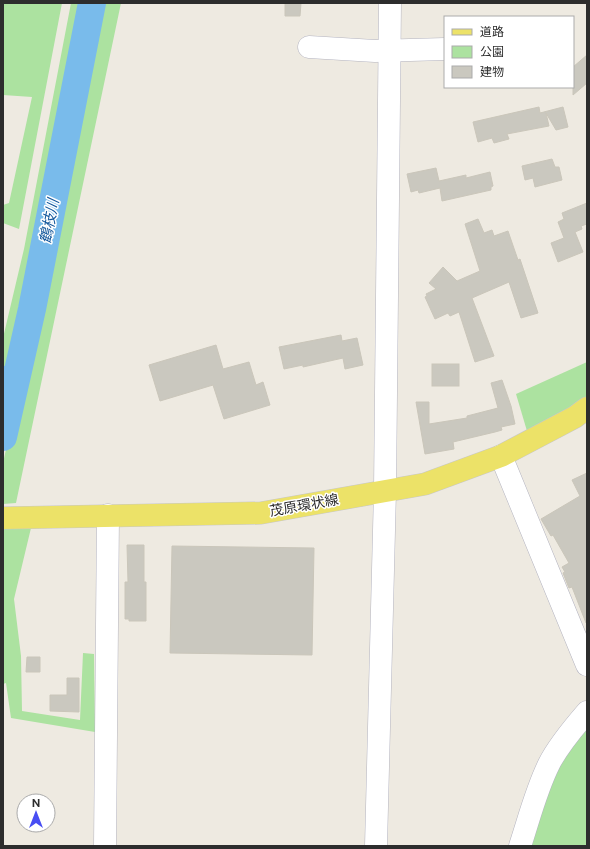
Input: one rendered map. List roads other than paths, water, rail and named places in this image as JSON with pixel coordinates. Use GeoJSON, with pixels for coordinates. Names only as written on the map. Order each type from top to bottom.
{"type":"FeatureCollection","features":[{"type":"Feature","properties":{"kind":"main road","name":"茂原環状線"},"geometry":{"type":"LineString","coordinates":[[10,518],[261,513],[425,484],[501,456],[575,417],[587,408]]}},
{"type":"Feature","properties":{"kind":"street"},"geometry":{"type":"LineString","coordinates":[[376,846],[385,491],[390,3]]}},
{"type":"Feature","properties":{"kind":"street"},"geometry":{"type":"LineString","coordinates":[[309,47],[375,51],[444,49]]}},
{"type":"Feature","properties":{"kind":"street"},"geometry":{"type":"LineString","coordinates":[[501,456],[587,665]]}},
{"type":"Feature","properties":{"kind":"street"},"geometry":{"type":"LineString","coordinates":[[105,846],[108,515]]}},
{"type":"Feature","properties":{"kind":"street"},"geometry":{"type":"LineString","coordinates":[[520,846],[531,811],[549,764],[587,712]]}},
{"type":"Feature","properties":{"kind":"waterway","name":"鶴枝川"},"geometry":{"type":"LineString","coordinates":[[3,437],[32,309],[92,3]]}},
{"type":"Feature","properties":{"kind":"waterway"},"geometry":{"type":"LineString","coordinates":[[3,368],[17,371]]}}]}
